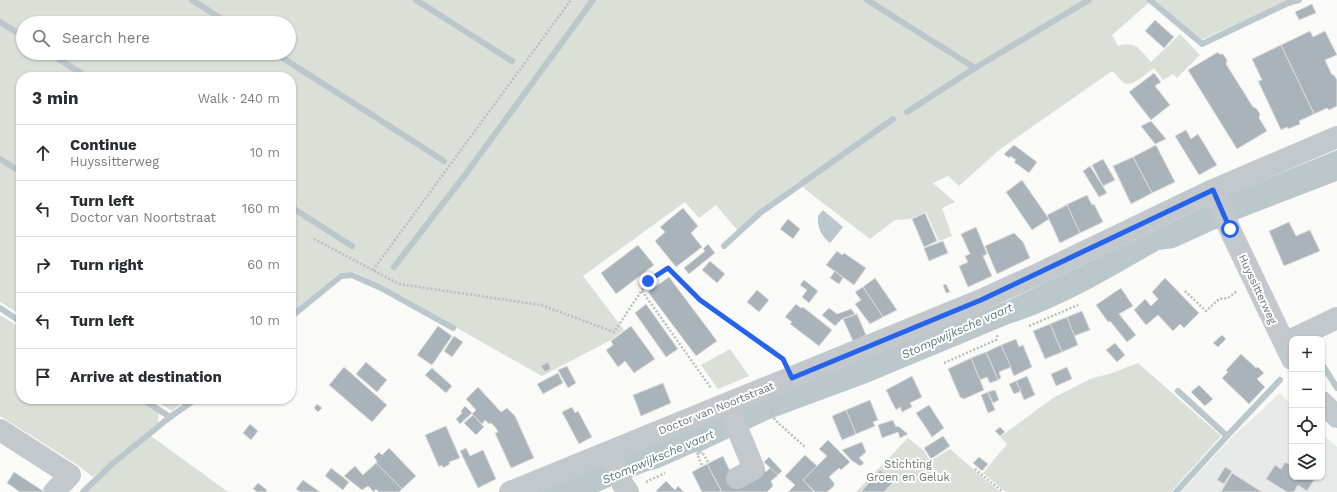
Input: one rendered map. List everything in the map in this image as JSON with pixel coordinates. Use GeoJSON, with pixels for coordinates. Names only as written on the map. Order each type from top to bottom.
{"type":"FeatureCollection","features":[{"type":"Feature","properties":{"kind":"street","name":"Doctor van Noortstraat"},"geometry":{"type":"LineString","coordinates":[[510,492],[611,456],[728,408],[792,378],[981,300],[1337,137]]}},
{"type":"Feature","properties":{"kind":"street","name":"Huyssitterweg"},"geometry":{"type":"LineString","coordinates":[[1215,194],[1254,279],[1289,343]]}},
{"type":"Feature","properties":{"kind":"street","name":"Huyssitterweg"},"geometry":{"type":"LineString","coordinates":[[1306,336],[1337,318]]}},
{"type":"Feature","properties":{"kind":"street"},"geometry":{"type":"LineString","coordinates":[[1325,405],[1337,417]]}},
{"type":"Feature","properties":{"kind":"street"},"geometry":{"type":"LineString","coordinates":[[728,408],[754,469],[737,478]]}},
{"type":"Feature","properties":{"kind":"street"},"geometry":{"type":"LineString","coordinates":[[0,430],[70,474],[54,492]]}},
{"type":"Feature","properties":{"kind":"street"},"geometry":{"type":"LineString","coordinates":[[611,456],[626,490]]}},
{"type":"Feature","properties":{"kind":"path"},"geometry":{"type":"LineString","coordinates":[[374,270],[571,0]]}},
{"type":"Feature","properties":{"kind":"path"},"geometry":{"type":"LineString","coordinates":[[314,240],[399,284],[541,305],[614,332],[648,281],[668,268],[700,300],[783,359],[792,378]]}},
{"type":"Feature","properties":{"kind":"path"},"geometry":{"type":"LineString","coordinates":[[1185,291],[1206,311],[1220,299],[1228,298],[1254,279]]}},
{"type":"Feature","properties":{"kind":"path"},"geometry":{"type":"LineString","coordinates":[[642,290],[714,394],[728,408]]}},
{"type":"Feature","properties":{"kind":"path"},"geometry":{"type":"LineString","coordinates":[[1029,326],[1078,304]]}},
{"type":"Feature","properties":{"kind":"path"},"geometry":{"type":"LineString","coordinates":[[944,363],[996,340],[998,334]]}},
{"type":"Feature","properties":{"kind":"path"},"geometry":{"type":"LineString","coordinates":[[775,420],[806,448]]}},
{"type":"Feature","properties":{"kind":"path"},"geometry":{"type":"LineString","coordinates":[[702,465],[697,454],[702,452],[708,462]]}},
{"type":"Feature","properties":{"kind":"path"},"geometry":{"type":"LineString","coordinates":[[975,469],[1003,492]]}},
{"type":"Feature","properties":{"kind":"shaded area"},"geometry":{"type":"Polygon","coordinates":[[[1280,393],[1289,403],[1289,480],[1325,480],[1325,437],[1337,447],[1337,492],[1181,492],[1230,439],[1280,393]]]}},
{"type":"Feature","properties":{"kind":"green space"},"geometry":{"type":"Polygon","coordinates":[[[0,0],[1152,0],[1112,35],[1118,46],[1134,45],[1151,62],[1180,34],[1200,55],[1177,78],[1173,74],[1163,80],[1154,68],[1135,82],[1127,84],[1124,83],[1112,71],[999,150],[959,186],[948,176],[933,183],[955,202],[942,208],[952,236],[939,241],[926,212],[910,219],[895,220],[870,239],[806,190],[799,181],[759,212],[738,231],[716,205],[699,218],[685,202],[583,276],[624,330],[611,340],[542,376],[381,285],[354,272],[339,273],[296,310],[296,72],[16,72],[16,312],[0,302],[0,0]]]}},
{"type":"Feature","properties":{"kind":"green space"},"geometry":{"type":"Polygon","coordinates":[[[1155,0],[1290,0],[1201,40],[1155,0]]]}},
{"type":"Feature","properties":{"kind":"green space"},"geometry":{"type":"Polygon","coordinates":[[[0,315],[16,325],[16,404],[145,404],[159,413],[158,423],[93,477],[76,464],[0,416],[0,315]]]}},
{"type":"Feature","properties":{"kind":"green space"},"geometry":{"type":"Polygon","coordinates":[[[730,349],[749,376],[718,389],[701,365],[730,349]]]}},
{"type":"Feature","properties":{"kind":"green space"},"geometry":{"type":"Polygon","coordinates":[[[1138,363],[1221,436],[1171,492],[1006,492],[983,473],[1007,444],[1000,437],[1053,398],[1090,379],[1112,373],[1138,363]]]}},
{"type":"Feature","properties":{"kind":"green space"},"geometry":{"type":"Polygon","coordinates":[[[161,404],[181,404],[172,411],[161,404]]]}},
{"type":"Feature","properties":{"kind":"green space"},"geometry":{"type":"Polygon","coordinates":[[[151,436],[228,492],[86,492],[113,467],[151,436]]]}},
{"type":"Feature","properties":{"kind":"green space","name":"Stichting Groen en Geluk"},"geometry":{"type":"Polygon","coordinates":[[[908,438],[924,451],[930,461],[950,449],[1000,492],[856,492],[908,438]]]}},
{"type":"Feature","properties":{"kind":"water","name":"Stompwijksche vaart"},"geometry":{"type":"Polygon","coordinates":[[[1337,150],[1337,181],[1236,220],[1174,248],[1159,250],[1086,291],[1048,309],[867,383],[770,419],[704,450],[645,472],[598,492],[539,492],[601,465],[1009,300],[1230,194],[1337,150]]]}},
{"type":"Feature","properties":{"kind":"water"},"geometry":{"type":"Polygon","coordinates":[[[823,210],[843,227],[830,243],[822,234],[818,224],[818,216],[823,210]]]}},
{"type":"Feature","properties":{"kind":"building"},"geometry":{"type":"Polygon","coordinates":[[[1312,4],[1316,13],[1299,20],[1295,12],[1312,4]]]}},
{"type":"Feature","properties":{"kind":"building"},"geometry":{"type":"Polygon","coordinates":[[[1155,20],[1174,37],[1164,48],[1145,31],[1155,20]]]}},
{"type":"Feature","properties":{"kind":"building"},"geometry":{"type":"Polygon","coordinates":[[[1310,31],[1313,37],[1325,31],[1337,55],[1325,60],[1332,75],[1334,75],[1337,80],[1337,106],[1329,110],[1327,108],[1314,114],[1281,45],[1310,31]]]}},
{"type":"Feature","properties":{"kind":"building"},"geometry":{"type":"Polygon","coordinates":[[[1281,45],[1314,114],[1299,121],[1300,124],[1281,130],[1258,81],[1262,80],[1252,59],[1281,45]]]}},
{"type":"Feature","properties":{"kind":"building"},"geometry":{"type":"Polygon","coordinates":[[[1218,52],[1219,54],[1223,54],[1227,60],[1226,64],[1253,107],[1256,108],[1260,114],[1259,118],[1267,131],[1237,149],[1188,70],[1218,52]]]}},
{"type":"Feature","properties":{"kind":"building"},"geometry":{"type":"Polygon","coordinates":[[[1154,73],[1161,82],[1155,86],[1170,105],[1151,120],[1129,92],[1154,73]]]}},
{"type":"Feature","properties":{"kind":"building"},"geometry":{"type":"Polygon","coordinates":[[[1151,121],[1166,139],[1155,144],[1141,126],[1151,121]]]}},
{"type":"Feature","properties":{"kind":"building"},"geometry":{"type":"Polygon","coordinates":[[[1186,130],[1191,139],[1198,134],[1217,165],[1199,175],[1175,136],[1186,130]]]}},
{"type":"Feature","properties":{"kind":"building"},"geometry":{"type":"Polygon","coordinates":[[[1014,145],[1037,162],[1029,173],[1014,162],[1016,160],[1010,156],[1009,158],[1004,154],[1014,145]]]}},
{"type":"Feature","properties":{"kind":"building"},"geometry":{"type":"Polygon","coordinates":[[[1156,145],[1175,182],[1152,193],[1133,157],[1156,145]]]}},
{"type":"Feature","properties":{"kind":"building"},"geometry":{"type":"Polygon","coordinates":[[[1133,157],[1152,193],[1131,204],[1113,166],[1133,157]]]}},
{"type":"Feature","properties":{"kind":"building"},"geometry":{"type":"Polygon","coordinates":[[[1103,159],[1115,180],[1103,186],[1092,165],[1103,159]]]}},
{"type":"Feature","properties":{"kind":"building"},"geometry":{"type":"Polygon","coordinates":[[[1090,166],[1107,193],[1099,197],[1083,171],[1090,166]]]}},
{"type":"Feature","properties":{"kind":"building"},"geometry":{"type":"Polygon","coordinates":[[[1022,180],[1049,219],[1032,230],[1006,192],[1022,180]]]}},
{"type":"Feature","properties":{"kind":"building"},"geometry":{"type":"Polygon","coordinates":[[[1087,195],[1092,205],[1094,204],[1103,222],[1080,233],[1067,205],[1064,206],[1087,195]]]}},
{"type":"Feature","properties":{"kind":"building"},"geometry":{"type":"Polygon","coordinates":[[[1067,205],[1080,233],[1060,243],[1047,215],[1067,205]]]}},
{"type":"Feature","properties":{"kind":"building"},"geometry":{"type":"Polygon","coordinates":[[[683,208],[698,226],[691,233],[702,247],[676,267],[655,241],[665,232],[660,227],[683,208]]]}},
{"type":"Feature","properties":{"kind":"building"},"geometry":{"type":"Polygon","coordinates":[[[925,213],[937,241],[924,247],[912,219],[925,213]]]}},
{"type":"Feature","properties":{"kind":"building"},"geometry":{"type":"Polygon","coordinates":[[[788,219],[800,229],[793,239],[780,229],[788,219]]]}},
{"type":"Feature","properties":{"kind":"building"},"geometry":{"type":"Polygon","coordinates":[[[1289,222],[1296,236],[1310,230],[1320,251],[1284,266],[1269,231],[1289,222]]]}},
{"type":"Feature","properties":{"kind":"building"},"geometry":{"type":"Polygon","coordinates":[[[976,227],[987,254],[983,256],[992,276],[968,287],[959,266],[968,262],[965,256],[970,254],[961,234],[976,227]]]}},
{"type":"Feature","properties":{"kind":"building"},"geometry":{"type":"Polygon","coordinates":[[[1014,233],[1023,242],[1030,258],[997,274],[985,246],[1014,233]]]}},
{"type":"Feature","properties":{"kind":"building"},"geometry":{"type":"Polygon","coordinates":[[[943,241],[948,253],[929,261],[924,248],[943,241]]]}},
{"type":"Feature","properties":{"kind":"building"},"geometry":{"type":"Polygon","coordinates":[[[708,244],[715,253],[689,274],[684,268],[705,251],[703,249],[708,244]]]}},
{"type":"Feature","properties":{"kind":"building"},"geometry":{"type":"Polygon","coordinates":[[[638,245],[654,265],[616,294],[601,273],[638,245]]]}},
{"type":"Feature","properties":{"kind":"building"},"geometry":{"type":"Polygon","coordinates":[[[837,251],[842,255],[844,253],[866,268],[854,285],[826,265],[837,251]]]}},
{"type":"Feature","properties":{"kind":"building"},"geometry":{"type":"Polygon","coordinates":[[[710,261],[725,274],[717,283],[702,270],[710,261]]]}},
{"type":"Feature","properties":{"kind":"building"},"geometry":{"type":"Polygon","coordinates":[[[835,271],[843,278],[839,284],[830,278],[835,271]]]}},
{"type":"Feature","properties":{"kind":"building"},"geometry":{"type":"Polygon","coordinates":[[[669,277],[717,341],[696,356],[648,292],[669,277]]]}},
{"type":"Feature","properties":{"kind":"building"},"geometry":{"type":"Polygon","coordinates":[[[875,278],[897,310],[883,317],[863,287],[875,278]]]}},
{"type":"Feature","properties":{"kind":"building"},"geometry":{"type":"Polygon","coordinates":[[[1165,278],[1199,313],[1184,328],[1180,324],[1173,331],[1158,315],[1146,325],[1134,310],[1145,299],[1151,306],[1158,299],[1152,292],[1165,278]]]}},
{"type":"Feature","properties":{"kind":"building"},"geometry":{"type":"Polygon","coordinates":[[[804,280],[818,291],[809,303],[802,297],[807,290],[800,285],[804,280]]]}},
{"type":"Feature","properties":{"kind":"building"},"geometry":{"type":"Polygon","coordinates":[[[946,284],[950,292],[946,293],[943,285],[946,284]]]}},
{"type":"Feature","properties":{"kind":"building"},"geometry":{"type":"Polygon","coordinates":[[[863,287],[883,317],[870,324],[855,304],[861,300],[855,292],[863,287]]]}},
{"type":"Feature","properties":{"kind":"building"},"geometry":{"type":"Polygon","coordinates":[[[1121,288],[1133,306],[1119,314],[1136,335],[1127,342],[1110,321],[1108,322],[1096,305],[1121,288]]]}},
{"type":"Feature","properties":{"kind":"building"},"geometry":{"type":"Polygon","coordinates":[[[757,290],[769,300],[759,312],[747,302],[757,290]]]}},
{"type":"Feature","properties":{"kind":"building"},"geometry":{"type":"Polygon","coordinates":[[[646,304],[678,349],[666,357],[635,313],[646,304]]]}},
{"type":"Feature","properties":{"kind":"building"},"geometry":{"type":"Polygon","coordinates":[[[796,304],[801,308],[803,307],[832,330],[819,346],[790,324],[792,322],[785,317],[796,304]]]}},
{"type":"Feature","properties":{"kind":"building"},"geometry":{"type":"Polygon","coordinates":[[[829,308],[837,314],[851,309],[855,314],[842,319],[835,326],[822,315],[829,308]]]}},
{"type":"Feature","properties":{"kind":"building"},"geometry":{"type":"Polygon","coordinates":[[[1082,311],[1090,330],[1074,336],[1067,317],[1082,311]]]}},
{"type":"Feature","properties":{"kind":"building"},"geometry":{"type":"Polygon","coordinates":[[[857,314],[866,335],[853,341],[843,319],[857,314]]]}},
{"type":"Feature","properties":{"kind":"building"},"geometry":{"type":"Polygon","coordinates":[[[1067,317],[1078,345],[1062,352],[1050,324],[1067,317]]]}},
{"type":"Feature","properties":{"kind":"building"},"geometry":{"type":"Polygon","coordinates":[[[1050,324],[1062,352],[1045,359],[1033,331],[1050,324]]]}},
{"type":"Feature","properties":{"kind":"building"},"geometry":{"type":"Polygon","coordinates":[[[438,326],[452,336],[432,365],[417,355],[438,326]]]}},
{"type":"Feature","properties":{"kind":"building"},"geometry":{"type":"Polygon","coordinates":[[[631,326],[655,359],[634,373],[625,361],[618,367],[606,350],[613,345],[611,341],[631,326]]]}},
{"type":"Feature","properties":{"kind":"building"},"geometry":{"type":"Polygon","coordinates":[[[1222,335],[1226,339],[1218,347],[1213,343],[1222,335]]]}},
{"type":"Feature","properties":{"kind":"building"},"geometry":{"type":"Polygon","coordinates":[[[454,336],[463,342],[452,357],[444,351],[454,336]]]}},
{"type":"Feature","properties":{"kind":"building"},"geometry":{"type":"Polygon","coordinates":[[[1016,339],[1019,347],[1023,345],[1032,367],[1014,376],[1001,345],[1016,339]]]}},
{"type":"Feature","properties":{"kind":"building"},"geometry":{"type":"Polygon","coordinates":[[[1115,343],[1125,355],[1117,362],[1106,350],[1115,343]]]}},
{"type":"Feature","properties":{"kind":"building"},"geometry":{"type":"Polygon","coordinates":[[[1001,345],[1011,367],[999,372],[1001,378],[998,380],[986,352],[1001,345]]]}},
{"type":"Feature","properties":{"kind":"building"},"geometry":{"type":"Polygon","coordinates":[[[986,352],[998,380],[990,383],[987,377],[980,380],[971,358],[986,352]]]}},
{"type":"Feature","properties":{"kind":"building"},"geometry":{"type":"Polygon","coordinates":[[[1241,354],[1256,368],[1258,367],[1264,373],[1257,379],[1265,387],[1249,404],[1222,378],[1228,372],[1226,370],[1241,354]]]}},
{"type":"Feature","properties":{"kind":"building"},"geometry":{"type":"Polygon","coordinates":[[[971,358],[984,390],[964,399],[960,397],[948,369],[971,358]]]}},
{"type":"Feature","properties":{"kind":"building"},"geometry":{"type":"Polygon","coordinates":[[[366,362],[387,380],[377,392],[356,374],[366,362]]]}},
{"type":"Feature","properties":{"kind":"building"},"geometry":{"type":"Polygon","coordinates":[[[548,362],[551,369],[545,372],[541,366],[548,362]]]}},
{"type":"Feature","properties":{"kind":"building"},"geometry":{"type":"Polygon","coordinates":[[[567,366],[576,383],[568,388],[558,370],[567,366]]]}},
{"type":"Feature","properties":{"kind":"building"},"geometry":{"type":"Polygon","coordinates":[[[344,367],[387,405],[372,422],[329,385],[344,367]]]}},
{"type":"Feature","properties":{"kind":"building"},"geometry":{"type":"Polygon","coordinates":[[[1067,367],[1072,379],[1056,386],[1051,374],[1067,367]]]}},
{"type":"Feature","properties":{"kind":"building"},"geometry":{"type":"Polygon","coordinates":[[[432,368],[452,386],[446,393],[425,375],[432,368]]]}},
{"type":"Feature","properties":{"kind":"building"},"geometry":{"type":"Polygon","coordinates":[[[558,373],[563,383],[543,394],[537,384],[558,373]]]}},
{"type":"Feature","properties":{"kind":"building"},"geometry":{"type":"Polygon","coordinates":[[[912,376],[922,397],[910,403],[912,407],[902,412],[900,407],[896,410],[886,390],[912,376]]]}},
{"type":"Feature","properties":{"kind":"building"},"geometry":{"type":"Polygon","coordinates":[[[1027,376],[1035,395],[1024,400],[1016,381],[1027,376]]]}},
{"type":"Feature","properties":{"kind":"building"},"geometry":{"type":"Polygon","coordinates":[[[1016,381],[1021,391],[1014,394],[1009,384],[1016,381]]]}},
{"type":"Feature","properties":{"kind":"building"},"geometry":{"type":"Polygon","coordinates":[[[663,383],[671,403],[641,416],[633,395],[663,383]]]}},
{"type":"Feature","properties":{"kind":"building"},"geometry":{"type":"Polygon","coordinates":[[[1199,385],[1213,399],[1205,406],[1191,392],[1199,385]]]}},
{"type":"Feature","properties":{"kind":"building"},"geometry":{"type":"Polygon","coordinates":[[[478,387],[501,412],[507,408],[515,416],[534,458],[511,468],[495,433],[498,432],[496,428],[485,420],[482,424],[472,414],[476,410],[466,399],[478,387]]]}},
{"type":"Feature","properties":{"kind":"building"},"geometry":{"type":"Polygon","coordinates":[[[995,390],[999,400],[993,403],[988,392],[995,390]]]}},
{"type":"Feature","properties":{"kind":"building"},"geometry":{"type":"Polygon","coordinates":[[[988,392],[995,410],[988,413],[981,395],[988,392]]]}},
{"type":"Feature","properties":{"kind":"building"},"geometry":{"type":"Polygon","coordinates":[[[870,400],[878,420],[873,422],[875,426],[856,434],[846,410],[870,400]]]}},
{"type":"Feature","properties":{"kind":"building"},"geometry":{"type":"Polygon","coordinates":[[[317,404],[322,408],[318,412],[314,408],[317,404]]]}},
{"type":"Feature","properties":{"kind":"building"},"geometry":{"type":"Polygon","coordinates":[[[929,405],[944,428],[932,437],[916,413],[929,405]]]}},
{"type":"Feature","properties":{"kind":"building"},"geometry":{"type":"Polygon","coordinates":[[[465,406],[472,413],[460,424],[456,419],[462,413],[461,411],[465,406]]]}},
{"type":"Feature","properties":{"kind":"building"},"geometry":{"type":"Polygon","coordinates":[[[572,407],[575,413],[578,411],[592,437],[579,444],[562,412],[572,407]]]}},
{"type":"Feature","properties":{"kind":"building"},"geometry":{"type":"Polygon","coordinates":[[[846,410],[856,434],[842,440],[832,416],[846,410]]]}},
{"type":"Feature","properties":{"kind":"building"},"geometry":{"type":"Polygon","coordinates":[[[473,415],[484,427],[476,435],[464,423],[473,415]]]}},
{"type":"Feature","properties":{"kind":"building"},"geometry":{"type":"Polygon","coordinates":[[[893,420],[896,427],[898,426],[908,434],[900,438],[898,432],[882,438],[878,425],[893,420]]]}},
{"type":"Feature","properties":{"kind":"building"},"geometry":{"type":"Polygon","coordinates":[[[250,424],[258,431],[251,440],[243,433],[250,424]]]}},
{"type":"Feature","properties":{"kind":"building"},"geometry":{"type":"Polygon","coordinates":[[[446,426],[460,458],[449,462],[450,464],[443,468],[442,465],[439,467],[425,435],[446,426]]]}},
{"type":"Feature","properties":{"kind":"building"},"geometry":{"type":"Polygon","coordinates":[[[1000,427],[1005,432],[1000,436],[995,431],[1000,427]]]}},
{"type":"Feature","properties":{"kind":"building"},"geometry":{"type":"Polygon","coordinates":[[[943,436],[950,446],[931,459],[924,448],[943,436]]]}},
{"type":"Feature","properties":{"kind":"building"},"geometry":{"type":"Polygon","coordinates":[[[828,440],[850,462],[841,470],[839,468],[829,477],[834,483],[834,486],[827,492],[815,492],[803,480],[827,456],[819,449],[828,440]]]}},
{"type":"Feature","properties":{"kind":"building"},"geometry":{"type":"Polygon","coordinates":[[[862,442],[866,452],[859,458],[864,463],[860,466],[851,460],[842,450],[862,442]]]}},
{"type":"Feature","properties":{"kind":"building"},"geometry":{"type":"Polygon","coordinates":[[[389,448],[416,476],[402,489],[376,463],[377,461],[374,457],[379,452],[382,455],[389,448]]]}},
{"type":"Feature","properties":{"kind":"building"},"geometry":{"type":"Polygon","coordinates":[[[466,448],[470,456],[483,450],[496,479],[478,488],[460,451],[466,448]]]}},
{"type":"Feature","properties":{"kind":"building"},"geometry":{"type":"Polygon","coordinates":[[[805,455],[817,466],[803,480],[814,492],[788,492],[795,485],[785,476],[805,455]]]}},
{"type":"Feature","properties":{"kind":"building"},"geometry":{"type":"Polygon","coordinates":[[[723,456],[736,484],[765,470],[766,472],[771,467],[778,475],[771,481],[773,486],[767,492],[722,492],[707,464],[723,456]]]}},
{"type":"Feature","properties":{"kind":"building"},"geometry":{"type":"Polygon","coordinates":[[[769,457],[782,471],[778,475],[764,462],[769,457]]]}},
{"type":"Feature","properties":{"kind":"building"},"geometry":{"type":"Polygon","coordinates":[[[979,457],[988,464],[982,471],[973,463],[979,457]]]}},
{"type":"Feature","properties":{"kind":"building"},"geometry":{"type":"Polygon","coordinates":[[[1285,462],[1289,464],[1289,480],[1314,480],[1307,491],[1298,485],[1294,492],[1287,492],[1266,479],[1275,465],[1281,469],[1285,462]]]}},
{"type":"Feature","properties":{"kind":"building"},"geometry":{"type":"Polygon","coordinates":[[[376,463],[402,489],[399,492],[379,492],[376,489],[374,492],[368,486],[362,490],[344,476],[355,466],[363,475],[376,463]]]}},
{"type":"Feature","properties":{"kind":"building"},"geometry":{"type":"Polygon","coordinates":[[[707,464],[722,492],[702,492],[692,472],[707,464]]]}},
{"type":"Feature","properties":{"kind":"building"},"geometry":{"type":"Polygon","coordinates":[[[1225,467],[1232,471],[1224,484],[1217,480],[1225,467]]]}},
{"type":"Feature","properties":{"kind":"building"},"geometry":{"type":"Polygon","coordinates":[[[331,468],[349,482],[343,490],[325,476],[331,468]]]}},
{"type":"Feature","properties":{"kind":"building"},"geometry":{"type":"Polygon","coordinates":[[[880,470],[894,481],[884,492],[861,492],[880,470]]]}},
{"type":"Feature","properties":{"kind":"building"},"geometry":{"type":"Polygon","coordinates":[[[14,472],[43,491],[20,492],[7,483],[14,472]]]}},
{"type":"Feature","properties":{"kind":"building"},"geometry":{"type":"Polygon","coordinates":[[[1232,473],[1262,492],[1221,492],[1232,473]]]}},
{"type":"Feature","properties":{"kind":"building"},"geometry":{"type":"Polygon","coordinates":[[[303,480],[320,492],[300,492],[296,489],[303,480]]]}},
{"type":"Feature","properties":{"kind":"building"},"geometry":{"type":"Polygon","coordinates":[[[666,481],[675,490],[678,486],[684,492],[657,492],[656,491],[666,481]]]}},
{"type":"Feature","properties":{"kind":"building"},"geometry":{"type":"Polygon","coordinates":[[[258,483],[267,490],[266,492],[257,492],[253,489],[258,483]]]}},
{"type":"Feature","properties":{"kind":"waterway"},"geometry":{"type":"LineString","coordinates":[[192,0],[217,16]]}},
{"type":"Feature","properties":{"kind":"waterway"},"geometry":{"type":"LineString","coordinates":[[416,0],[512,61]]}},
{"type":"Feature","properties":{"kind":"waterway"},"geometry":{"type":"LineString","coordinates":[[394,267],[465,175],[593,0]]}},
{"type":"Feature","properties":{"kind":"waterway"},"geometry":{"type":"LineString","coordinates":[[867,0],[975,68]]}},
{"type":"Feature","properties":{"kind":"waterway"},"geometry":{"type":"LineString","coordinates":[[907,112],[975,68],[1089,0]]}},
{"type":"Feature","properties":{"kind":"waterway"},"geometry":{"type":"LineString","coordinates":[[1150,0],[1202,44],[1288,3],[1299,0]]}},
{"type":"Feature","properties":{"kind":"waterway"},"geometry":{"type":"LineString","coordinates":[[0,22],[16,32]]}},
{"type":"Feature","properties":{"kind":"waterway"},"geometry":{"type":"LineString","coordinates":[[60,60],[79,72]]}},
{"type":"Feature","properties":{"kind":"waterway"},"geometry":{"type":"LineString","coordinates":[[286,60],[444,161]]}},
{"type":"Feature","properties":{"kind":"waterway"},"geometry":{"type":"LineString","coordinates":[[724,246],[760,213],[893,119]]}},
{"type":"Feature","properties":{"kind":"waterway"},"geometry":{"type":"LineString","coordinates":[[0,159],[16,169]]}},
{"type":"Feature","properties":{"kind":"waterway"},"geometry":{"type":"LineString","coordinates":[[296,210],[352,246]]}},
{"type":"Feature","properties":{"kind":"waterway"},"geometry":{"type":"LineString","coordinates":[[296,313],[341,276],[352,275],[381,288],[453,328]]}},
{"type":"Feature","properties":{"kind":"waterway"},"geometry":{"type":"LineString","coordinates":[[0,308],[16,319]]}},
{"type":"Feature","properties":{"kind":"waterway"},"geometry":{"type":"LineString","coordinates":[[1325,369],[1337,388]]}},
{"type":"Feature","properties":{"kind":"waterway"},"geometry":{"type":"LineString","coordinates":[[1176,492],[1280,380]]}},
{"type":"Feature","properties":{"kind":"waterway"},"geometry":{"type":"LineString","coordinates":[[1178,391],[1227,436]]}},
{"type":"Feature","properties":{"kind":"waterway"},"geometry":{"type":"LineString","coordinates":[[150,404],[170,417],[189,404]]}},
{"type":"Feature","properties":{"kind":"waterway"},"geometry":{"type":"LineString","coordinates":[[83,492],[111,465],[170,417]]}},
{"type":"Feature","properties":{"kind":"route"},"geometry":{"type":"LineString","coordinates":[[648,281],[668,268],[700,300],[783,359],[792,378],[981,300],[1213,190],[1230,229]]}}]}
